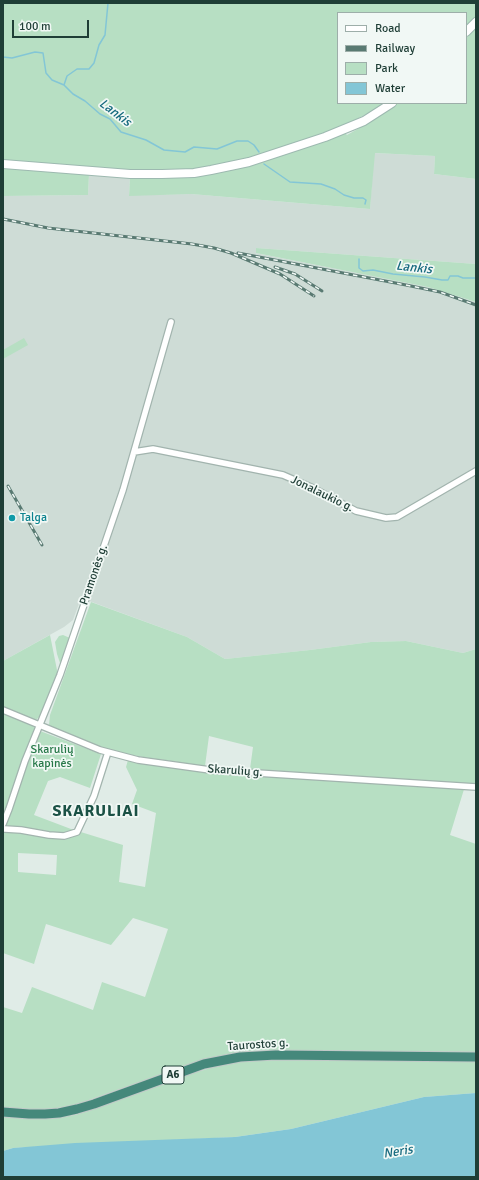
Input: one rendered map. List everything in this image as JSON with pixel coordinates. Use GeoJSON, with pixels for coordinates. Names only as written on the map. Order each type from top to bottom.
{"type":"FeatureCollection","features":[{"type":"Feature","properties":{"kind":"highway","name":"Taurostos g."},"geometry":{"type":"LineString","coordinates":[[3,1112],[45,1114],[77,1109],[204,1064],[253,1055],[476,1057]]}},
{"type":"Feature","properties":{"kind":"main road"},"geometry":{"type":"LineString","coordinates":[[467,31],[476,22]]}},
{"type":"Feature","properties":{"kind":"main road"},"geometry":{"type":"LineString","coordinates":[[3,164],[130,174],[194,173],[249,162],[325,137],[364,121],[390,104]]}},
{"type":"Feature","properties":{"kind":"street","name":"Pramonės g."},"geometry":{"type":"LineString","coordinates":[[3,824],[39,726],[53,696],[123,490],[171,322]]}},
{"type":"Feature","properties":{"kind":"street","name":"Jonalaukio g."},"geometry":{"type":"LineString","coordinates":[[134,452],[153,449],[283,475],[313,488],[356,511],[386,518],[397,517],[476,471]]}},
{"type":"Feature","properties":{"kind":"street","name":"Skarulių g."},"geometry":{"type":"LineString","coordinates":[[3,710],[100,750],[138,760],[210,770],[476,787]]}},
{"type":"Feature","properties":{"kind":"street"},"geometry":{"type":"LineString","coordinates":[[3,829],[64,836],[77,832],[94,796],[108,752]]}},
{"type":"Feature","properties":{"kind":"shaded area"},"geometry":{"type":"Polygon","coordinates":[[[374,153],[435,156],[434,174],[476,179],[476,264],[256,248],[256,253],[428,287],[476,302],[476,649],[463,653],[406,641],[371,642],[225,659],[187,637],[81,598],[73,620],[64,627],[3,661],[3,196],[88,195],[89,174],[130,177],[129,195],[191,194],[370,209],[374,153]]]}},
{"type":"Feature","properties":{"kind":"green space"},"geometry":{"type":"Polygon","coordinates":[[[3,3],[476,3],[476,18],[467,27],[467,12],[337,12],[337,104],[383,104],[374,110],[339,127],[347,135],[370,122],[396,104],[467,104],[467,37],[476,27],[476,179],[434,174],[435,156],[375,153],[370,209],[191,194],[129,196],[130,177],[89,174],[88,195],[3,196],[3,3]]]}},
{"type":"Feature","properties":{"kind":"green space"},"geometry":{"type":"Polygon","coordinates":[[[256,248],[476,264],[476,302],[428,287],[256,253],[256,248]]]}},
{"type":"Feature","properties":{"kind":"green space"},"geometry":{"type":"Polygon","coordinates":[[[24,338],[28,345],[3,359],[3,350],[24,338]]]}},
{"type":"Feature","properties":{"kind":"green space"},"geometry":{"type":"Polygon","coordinates":[[[91,602],[187,637],[225,659],[371,642],[406,641],[463,653],[476,649],[476,784],[250,769],[253,747],[209,736],[205,766],[109,751],[51,728],[49,725],[50,715],[91,602]]]}},
{"type":"Feature","properties":{"kind":"green space"},"geometry":{"type":"Polygon","coordinates":[[[50,635],[58,675],[42,714],[36,720],[27,718],[3,707],[3,661],[50,635]]]}},
{"type":"Feature","properties":{"kind":"green space"},"geometry":{"type":"Polygon","coordinates":[[[63,635],[70,638],[61,666],[55,642],[59,636],[63,635]]]}},
{"type":"Feature","properties":{"kind":"green space","name":"Skarulių kapinės"},"geometry":{"type":"Polygon","coordinates":[[[3,713],[31,725],[40,731],[101,754],[90,788],[60,777],[48,781],[34,815],[71,829],[123,845],[119,882],[145,887],[156,813],[132,804],[137,790],[126,767],[128,760],[156,765],[465,786],[450,835],[476,844],[476,1052],[257,1050],[201,1060],[75,1105],[51,1109],[28,1110],[3,1108],[3,1007],[22,1013],[32,987],[93,1010],[102,982],[145,997],[168,929],[133,918],[111,945],[46,924],[34,964],[3,953],[3,824],[6,817],[3,815],[3,713]],[[18,853],[18,872],[56,875],[57,855],[18,853]]]}},
{"type":"Feature","properties":{"kind":"green space"},"geometry":{"type":"Polygon","coordinates":[[[262,1059],[476,1061],[476,1093],[424,1097],[291,1129],[235,1137],[13,1148],[3,1151],[3,1117],[37,1119],[75,1115],[190,1074],[221,1065],[262,1059]]]}},
{"type":"Feature","properties":{"kind":"water","name":"Neris"},"geometry":{"type":"Polygon","coordinates":[[[476,1093],[476,1177],[3,1177],[3,1151],[13,1148],[75,1143],[235,1137],[291,1129],[424,1097],[476,1093]]]}},
{"type":"Feature","properties":{"kind":"waterway"},"geometry":{"type":"LineString","coordinates":[[64,85],[67,76],[77,69],[89,69],[94,63],[99,45],[105,35],[108,3]]}},
{"type":"Feature","properties":{"kind":"waterway","name":"Lankis"},"geometry":{"type":"LineString","coordinates":[[3,57],[12,58],[35,52],[43,53],[46,73],[52,80],[64,85],[73,94],[85,101],[100,114],[110,119],[121,132],[146,140],[164,150],[185,152],[194,147],[217,149],[237,141],[248,141],[254,145],[259,152]]}},
{"type":"Feature","properties":{"kind":"waterway","name":"Lankis"},"geometry":{"type":"LineString","coordinates":[[264,164],[290,182],[321,184],[335,189],[344,195],[354,198],[363,198],[366,200],[365,204]]}},
{"type":"Feature","properties":{"kind":"waterway","name":"Lankis"},"geometry":{"type":"LineString","coordinates":[[359,259],[359,268],[363,271],[373,270],[442,280],[448,280],[450,276],[476,278]]}},
{"type":"Feature","properties":{"kind":"railway"},"geometry":{"type":"LineString","coordinates":[[3,219],[48,228],[192,244],[214,248],[231,253],[280,274],[314,296]]}},
{"type":"Feature","properties":{"kind":"railway"},"geometry":{"type":"LineString","coordinates":[[238,253],[440,292],[476,305]]}},
{"type":"Feature","properties":{"kind":"railway"},"geometry":{"type":"LineString","coordinates":[[275,267],[295,274],[322,291]]}},
{"type":"Feature","properties":{"kind":"railway"},"geometry":{"type":"LineString","coordinates":[[8,486],[42,545]]}},
{"type":"Feature","properties":{"kind":"place","name":"Talga"},"geometry":{"type":"Point","coordinates":[12,518]}},
{"type":"Feature","properties":{"kind":"district","name":"SKARULIAI"},"geometry":{"type":"Point","coordinates":[96,812]}}]}
